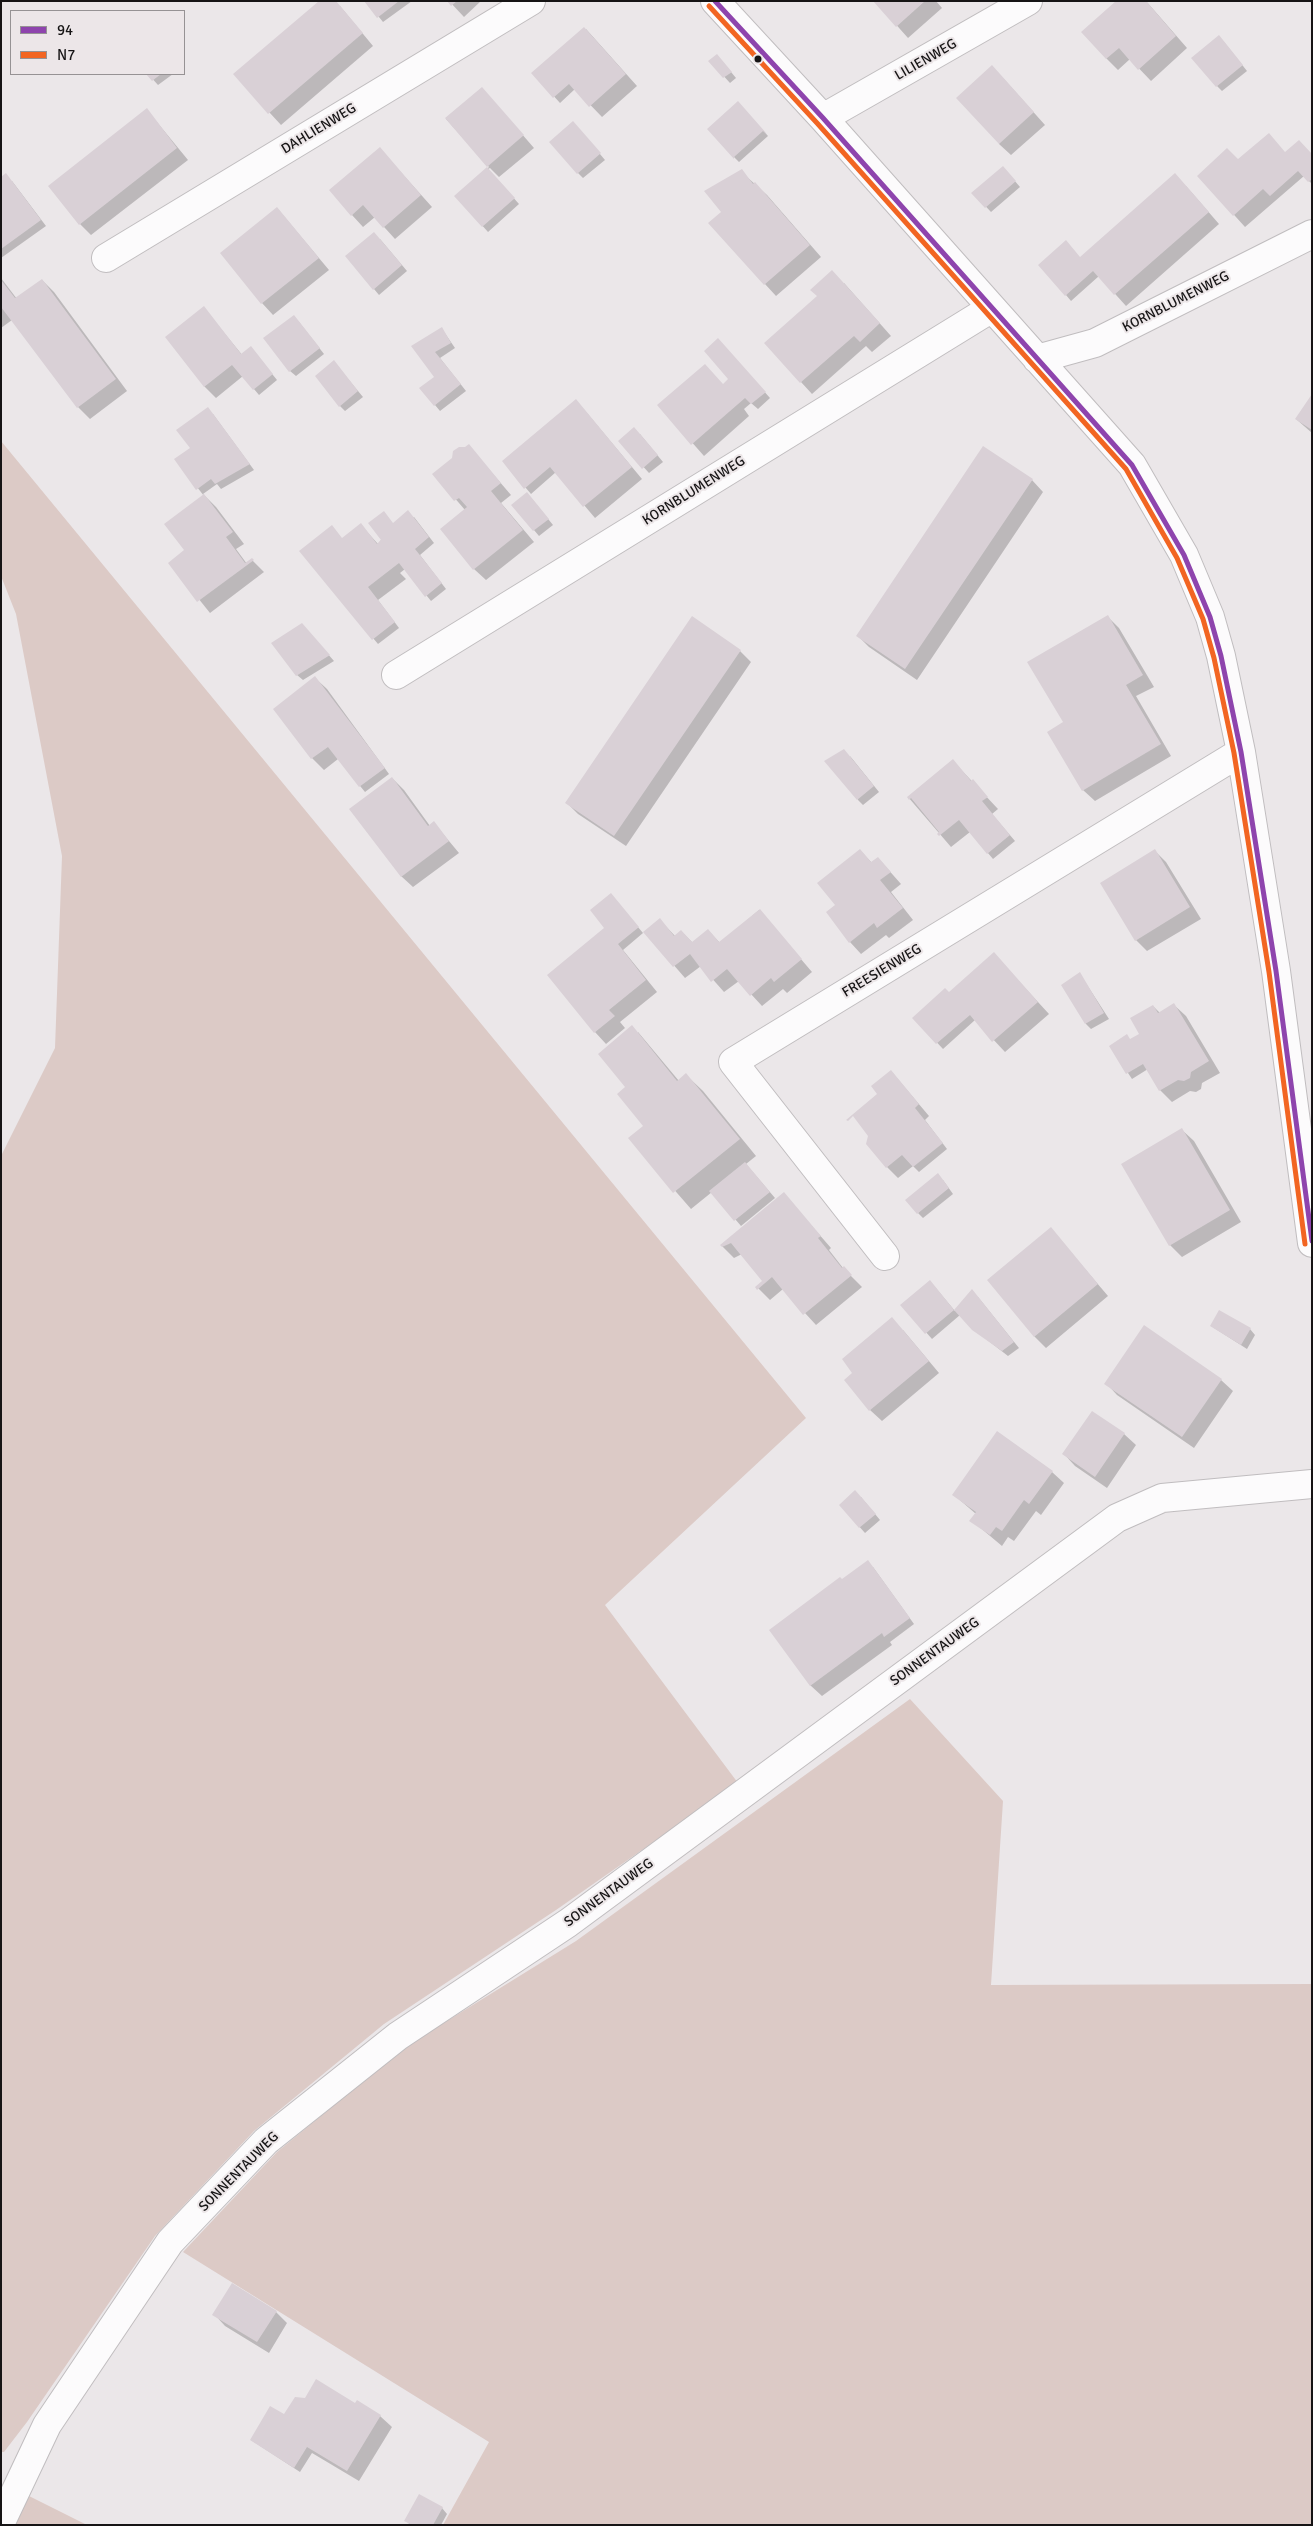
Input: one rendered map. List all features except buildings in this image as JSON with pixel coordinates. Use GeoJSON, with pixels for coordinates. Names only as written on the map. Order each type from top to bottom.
{"type":"FeatureCollection","features":[{"type":"Feature","properties":{"kind":"street","name":"DAHLIENWEG"},"geometry":{"type":"LineString","coordinates":[[106,258],[531,1]]}},
{"type":"Feature","properties":{"kind":"street"},"geometry":{"type":"LineString","coordinates":[[715,1],[824,118],[1132,465],[1184,555],[1210,617],[1221,656],[1241,752],[1276,971],[1312,1243]]}},
{"type":"Feature","properties":{"kind":"street","name":"LILIENWEG"},"geometry":{"type":"LineString","coordinates":[[824,118],[1028,1]]}},
{"type":"Feature","properties":{"kind":"street","name":"KORNBLUMENWEG"},"geometry":{"type":"LineString","coordinates":[[1037,359],[1095,343],[1312,234]]}},
{"type":"Feature","properties":{"kind":"street","name":"KORNBLUMENWEG"},"geometry":{"type":"LineString","coordinates":[[396,675],[992,308]]}},
{"type":"Feature","properties":{"kind":"street","name":"FREESIENWEG"},"geometry":{"type":"LineString","coordinates":[[886,1256],[733,1062],[1241,752]]}},
{"type":"Feature","properties":{"kind":"street","name":"SONNENTAUWEG"},"geometry":{"type":"LineString","coordinates":[[1,2522],[13,2470],[47,2425],[170,2242],[266,2142],[398,2036],[568,1924],[1117,1518],[1162,1498],[1312,1484]]}},
{"type":"Feature","properties":{"kind":"shaded area"},"geometry":{"type":"Polygon","coordinates":[[[1,441],[806,1418],[605,1605],[738,1783],[556,1910],[384,2024],[254,2131],[155,2236],[27,2422],[4,2452],[1,2452],[1,1156],[55,1048],[62,856],[16,614],[1,576],[1,441]]]}},
{"type":"Feature","properties":{"kind":"shaded area"},"geometry":{"type":"Polygon","coordinates":[[[910,1699],[1003,1801],[991,1985],[1312,1984],[1312,2525],[443,2525],[489,2442],[183,2252],[277,2152],[405,2047],[576,1941],[910,1699]]]}},
{"type":"Feature","properties":{"kind":"shaded area"},"geometry":{"type":"Polygon","coordinates":[[[27,2495],[87,2525],[16,2525],[27,2495]]]}},
{"type":"Feature","properties":{"kind":"transit line","name":"94"},"geometry":{"type":"LineString","coordinates":[[715,1],[823,118],[1132,465],[1184,555],[1210,617],[1221,656],[1241,752],[1276,971],[1312,1241]]}},
{"type":"Feature","properties":{"kind":"transit line","name":"N7"},"geometry":{"type":"LineString","coordinates":[[709,6],[817,123],[1126,469],[1177,558],[1203,619],[1214,658],[1234,753],[1269,972],[1305,1244]]}}]}
